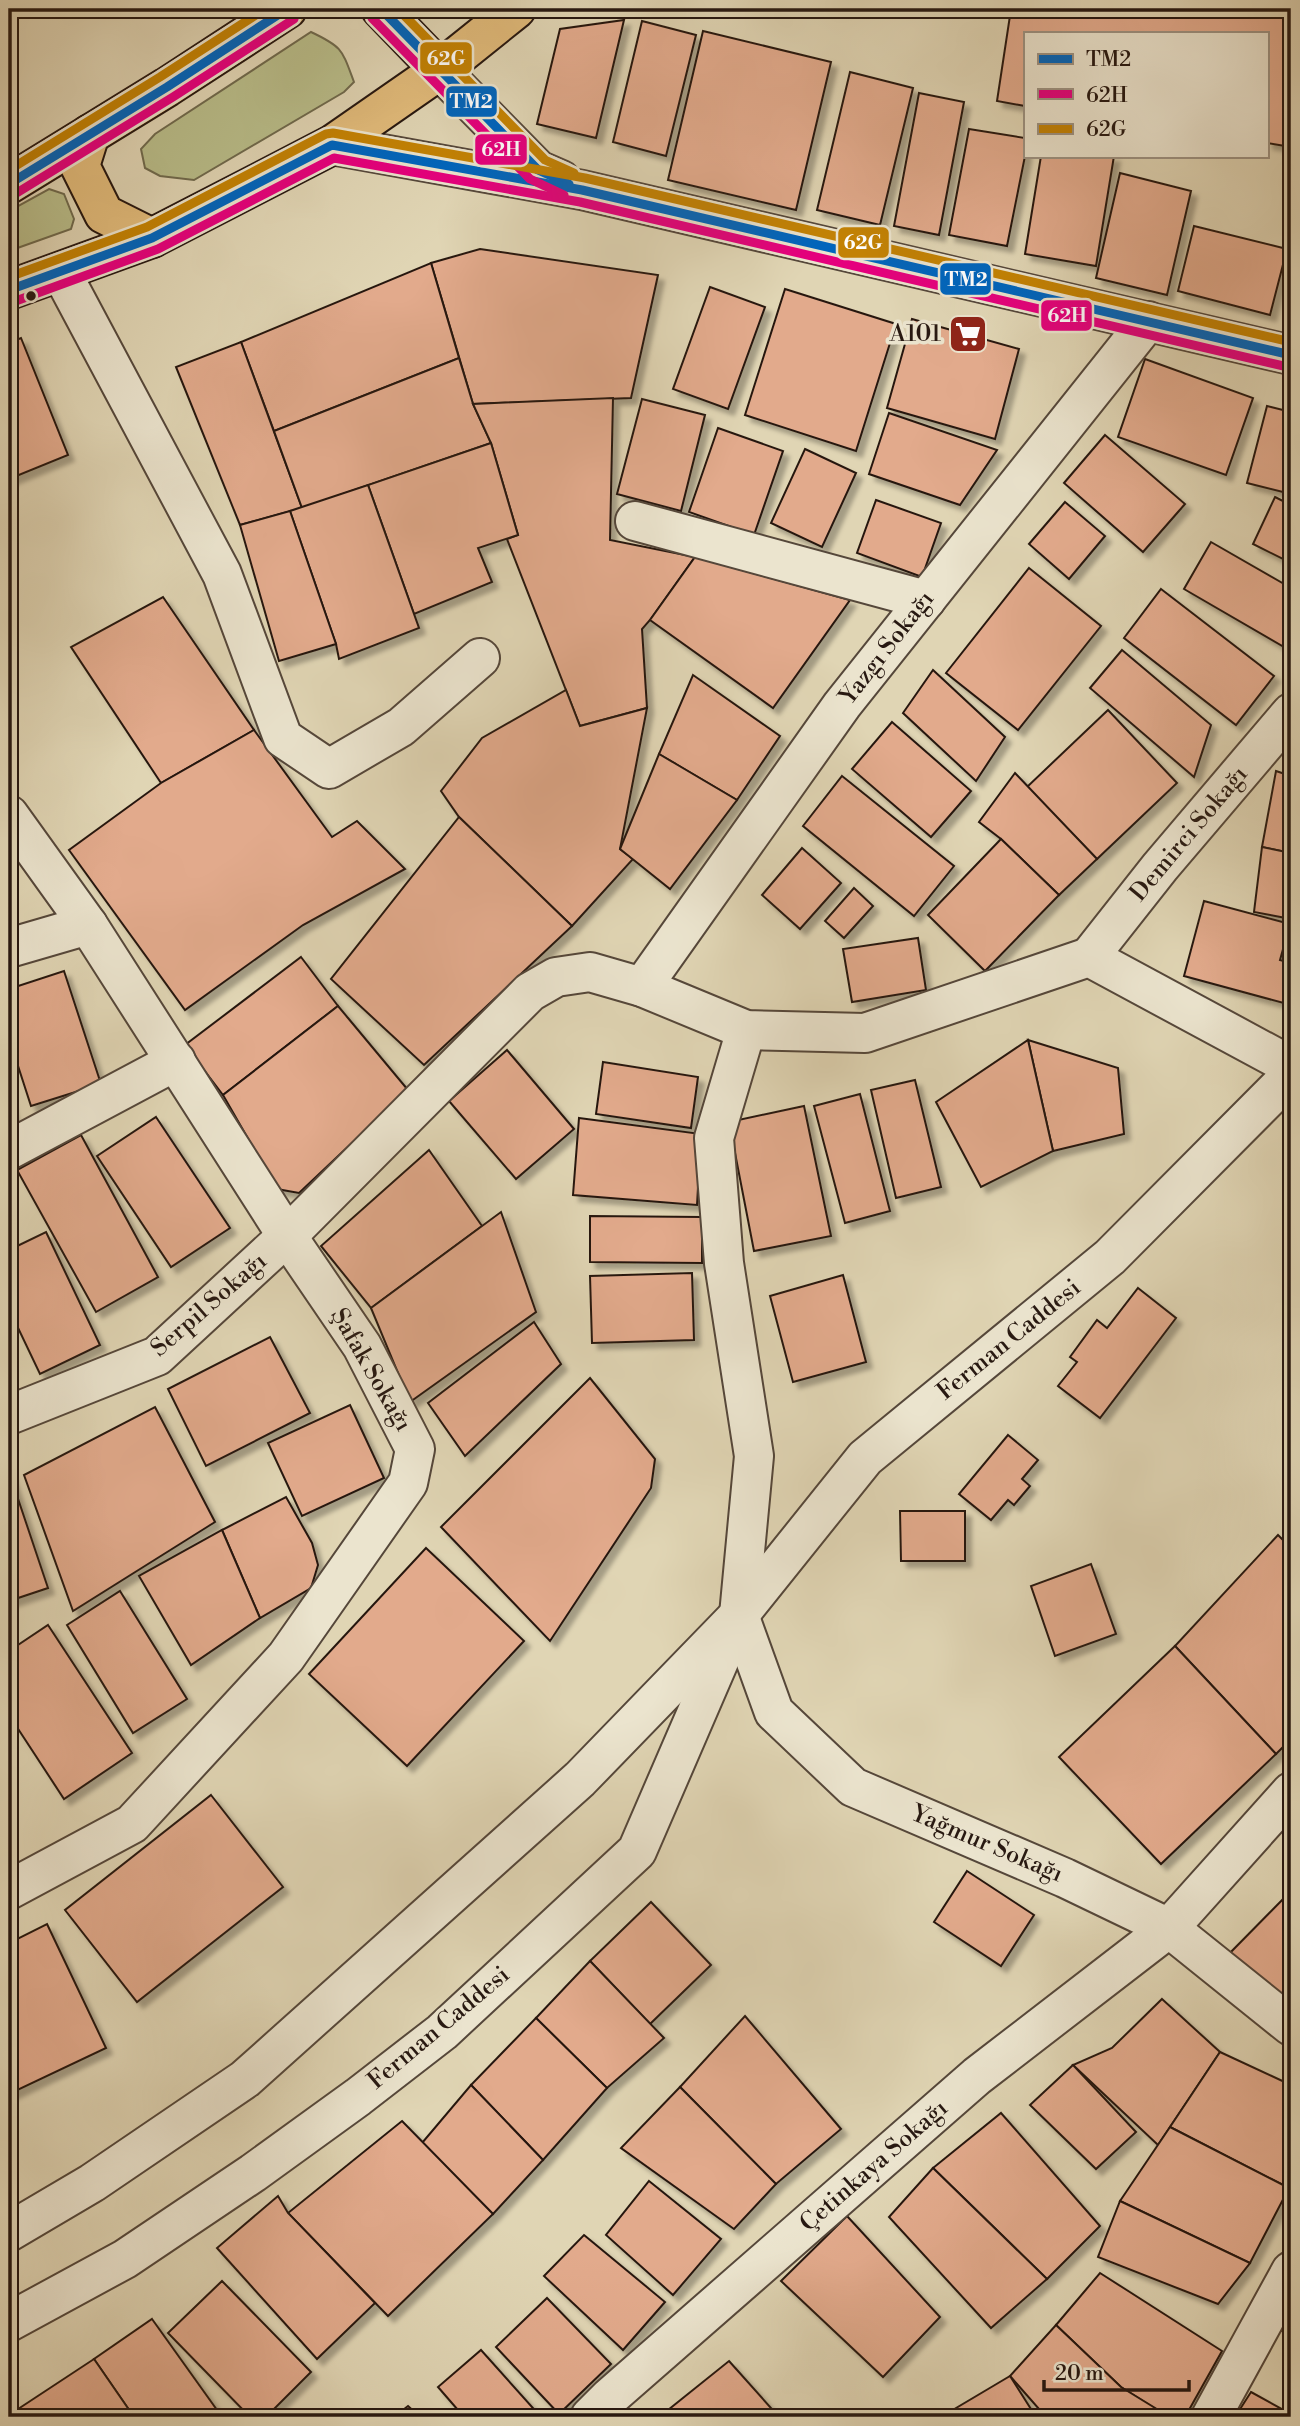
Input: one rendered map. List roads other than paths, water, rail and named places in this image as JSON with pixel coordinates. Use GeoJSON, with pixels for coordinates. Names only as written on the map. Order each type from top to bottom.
{"type":"FeatureCollection","features":[{"type":"Feature","properties":{"kind":"main road"},"geometry":{"type":"LineString","coordinates":[[9,184],[287,9]]}},
{"type":"Feature","properties":{"kind":"main road"},"geometry":{"type":"LineString","coordinates":[[381,9],[440,70]]}},
{"type":"Feature","properties":{"kind":"main road"},"geometry":{"type":"LineString","coordinates":[[9,290],[152,238],[332,145],[440,70],[516,9]]}},
{"type":"Feature","properties":{"kind":"main road"},"geometry":{"type":"LineString","coordinates":[[90,134],[80,166],[104,214],[152,238]]}},
{"type":"Feature","properties":{"kind":"street"},"geometry":{"type":"LineString","coordinates":[[440,70],[538,170],[583,190]]}},
{"type":"Feature","properties":{"kind":"street"},"geometry":{"type":"LineString","coordinates":[[332,145],[583,190],[1291,355]]}},
{"type":"Feature","properties":{"kind":"street"},"geometry":{"type":"LineString","coordinates":[[61,272],[222,574],[283,738],[329,769],[401,727],[480,659]]}},
{"type":"Feature","properties":{"kind":"street","name":"Yazgı Sokağı"},"geometry":{"type":"LineString","coordinates":[[642,987],[842,705],[1148,321]]}},
{"type":"Feature","properties":{"kind":"street"},"geometry":{"type":"LineString","coordinates":[[635,521],[926,600]]}},
{"type":"Feature","properties":{"kind":"street","name":"Demirci Sokağı"},"geometry":{"type":"LineString","coordinates":[[1089,957],[1160,867],[1291,713]]}},
{"type":"Feature","properties":{"kind":"street","name":"Şafak Sokağı"},"geometry":{"type":"LineString","coordinates":[[9,815],[88,925],[287,1236],[362,1346],[415,1449],[408,1483],[286,1657],[132,1824],[9,1890]]}},
{"type":"Feature","properties":{"kind":"street"},"geometry":{"type":"LineString","coordinates":[[9,948],[88,925]]}},
{"type":"Feature","properties":{"kind":"street"},"geometry":{"type":"LineString","coordinates":[[739,1615],[754,1456],[724,1263],[714,1138],[746,1030],[865,1033],[1089,957],[1291,1066]]}},
{"type":"Feature","properties":{"kind":"street","name":"Serpil Sokağı"},"geometry":{"type":"LineString","coordinates":[[9,1415],[157,1356],[287,1236],[530,992],[556,977],[590,972],[642,987],[746,1030]]}},
{"type":"Feature","properties":{"kind":"street"},"geometry":{"type":"LineString","coordinates":[[9,1150],[176,1061]]}},
{"type":"Feature","properties":{"kind":"street","name":"Ferman Caddesi"},"geometry":{"type":"LineString","coordinates":[[9,2232],[92,2183],[245,2079],[580,1779],[739,1615],[865,1458],[1110,1257],[1291,1075]]}},
{"type":"Feature","properties":{"kind":"street","name":"Ferman Caddesi"},"geometry":{"type":"LineString","coordinates":[[9,2322],[125,2259],[253,2173],[358,2097],[442,2032],[637,1851],[739,1615]]}},
{"type":"Feature","properties":{"kind":"street","name":"Yağmur Sokağı"},"geometry":{"type":"LineString","coordinates":[[739,1615],[774,1712],[853,1787],[1065,1878],[1169,1928],[1291,2026]]}},
{"type":"Feature","properties":{"kind":"street","name":"Çetinkaya Sokağı"},"geometry":{"type":"LineString","coordinates":[[590,2417],[977,2076],[1169,1928],[1291,1792]]}},
{"type":"Feature","properties":{"kind":"street"},"geometry":{"type":"LineString","coordinates":[[1211,2417],[1291,2271]]}},
{"type":"Feature","properties":{"kind":"place","name":"A101"},"geometry":{"type":"Point","coordinates":[968,334]}}]}
